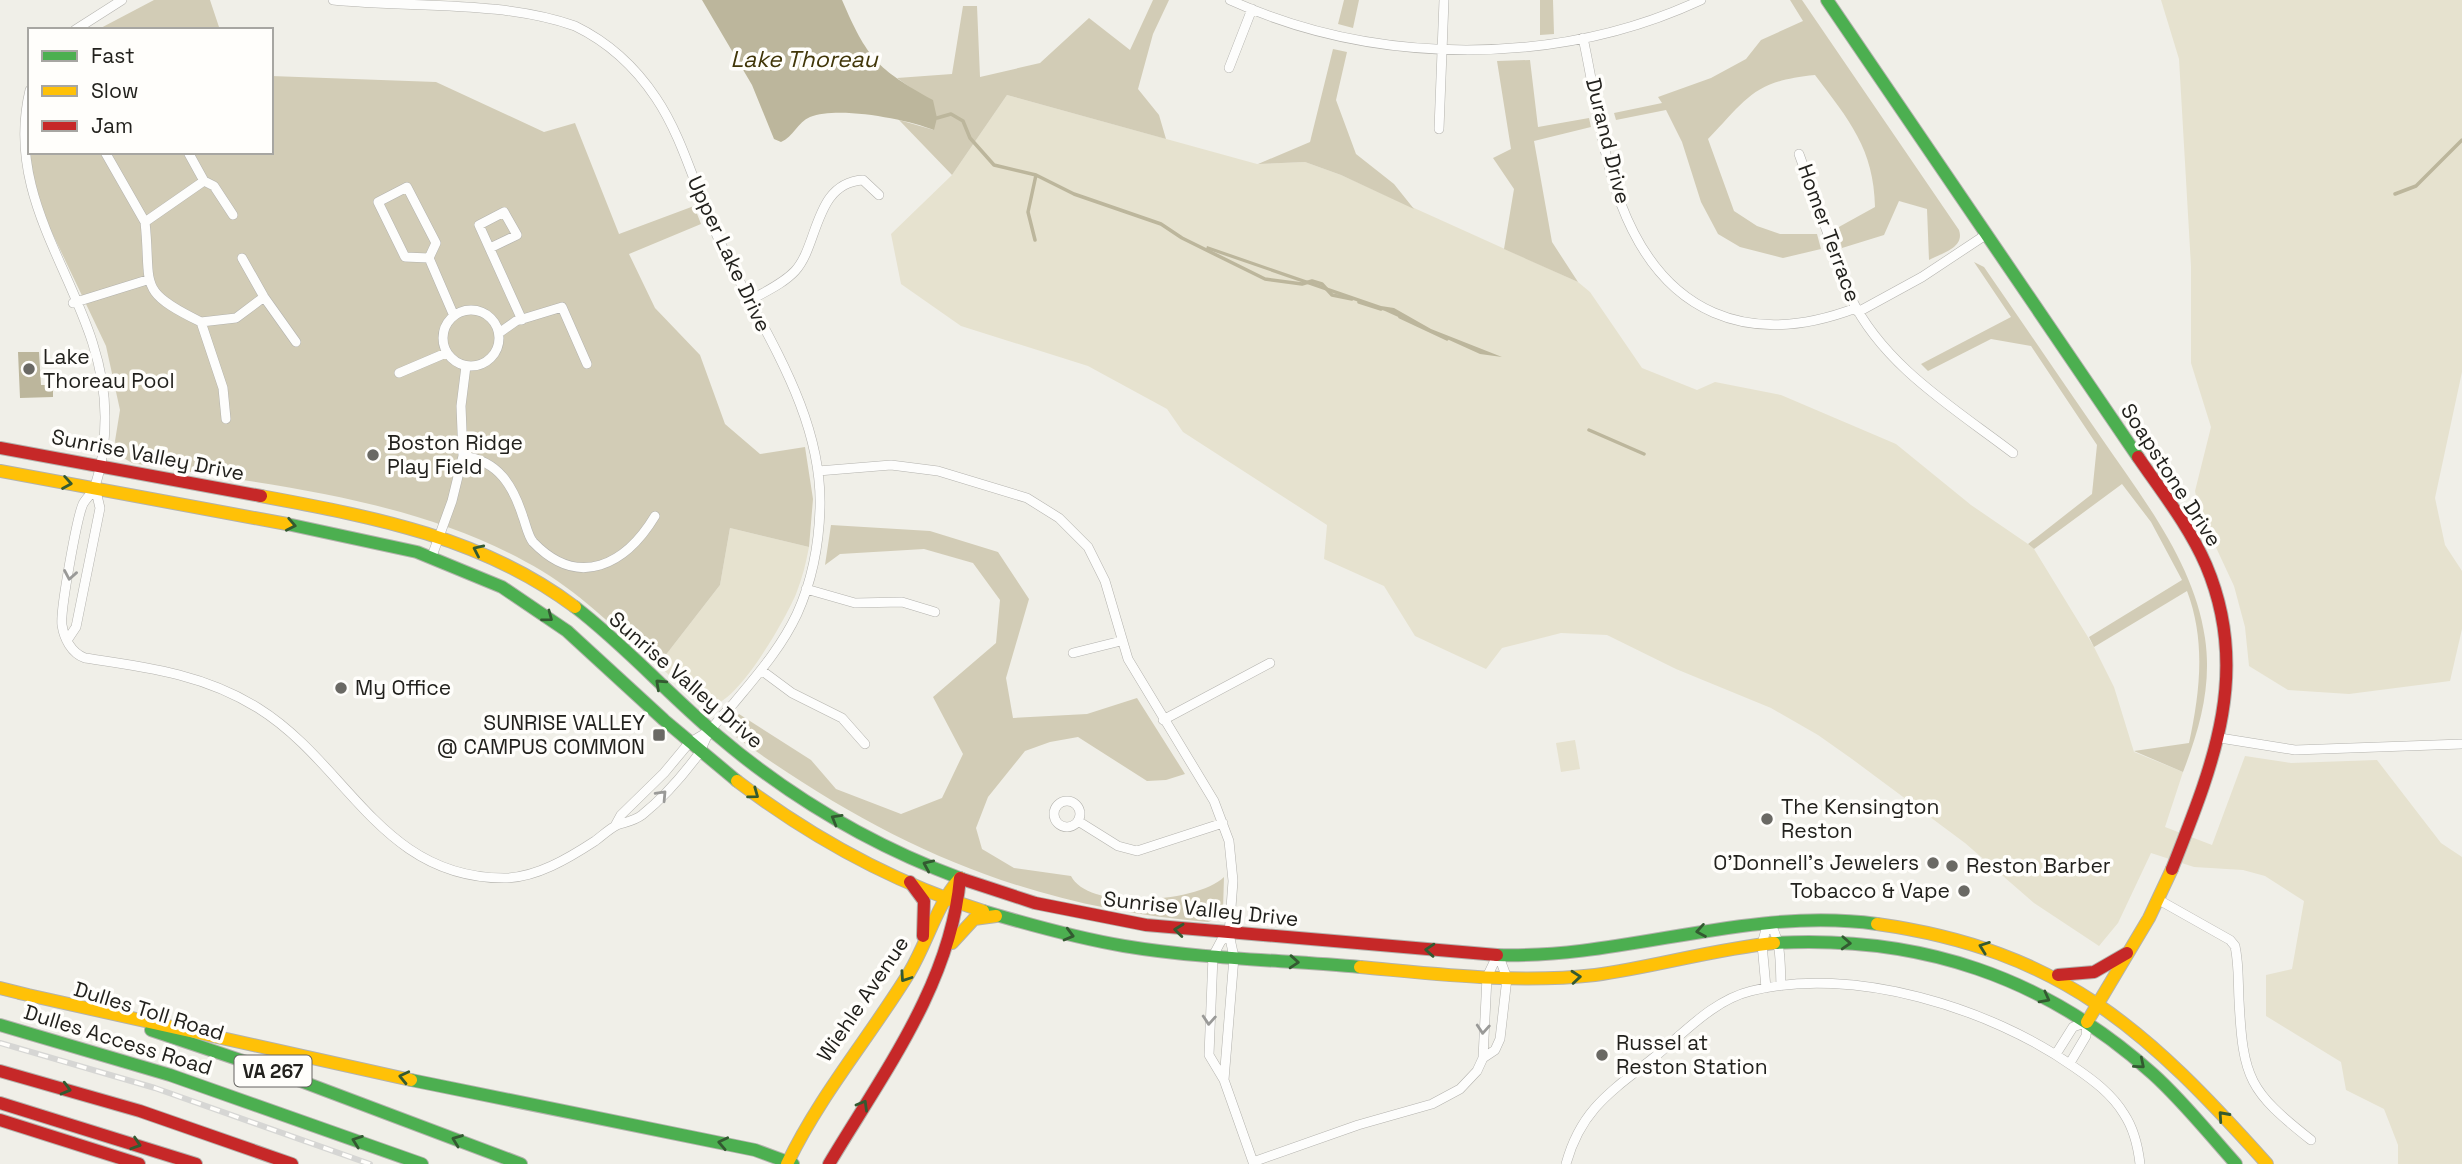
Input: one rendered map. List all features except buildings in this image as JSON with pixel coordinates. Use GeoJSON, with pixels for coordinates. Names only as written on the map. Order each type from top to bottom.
{"type":"FeatureCollection","features":[{"type":"Feature","properties":{"kind":"main road","name":"Soapstone Drive"},"geometry":{"type":"LineString","coordinates":[[1827,0],[2200,551],[2219,602],[2226,634],[2229,689],[2220,738],[2159,900],[2087,1022]]}},
{"type":"Feature","properties":{"kind":"main road","name":"Sunrise Valley Drive"},"geometry":{"type":"LineString","coordinates":[[0,448],[382,519],[440,534],[505,562],[564,599],[751,764],[817,807],[897,851],[960,878],[1082,915],[1176,930],[1498,954],[1576,954],[1768,922],[1846,919],[1918,928],[1988,948],[2047,973],[2099,1002],[2178,1068],[2267,1164]]}},
{"type":"Feature","properties":{"kind":"main road","name":"Sunrise Valley Drive"},"geometry":{"type":"LineString","coordinates":[[0,471],[372,540],[432,556],[491,580],[544,613],[689,743],[790,818],[863,860],[1003,916],[1124,947],[1507,978],[1599,974],[1778,942],[1863,943],[1943,957],[2003,977],[2087,1022],[2155,1076],[2236,1164]]}},
{"type":"Feature","properties":{"kind":"main road","name":"Wiehle Avenue"},"geometry":{"type":"LineString","coordinates":[[790,1163],[818,1104],[920,953],[944,894],[960,878]]}},
{"type":"Feature","properties":{"kind":"main road","name":"Wiehle Avenue"},"geometry":{"type":"LineString","coordinates":[[829,1164],[914,1017],[945,951],[961,901],[960,878]]}},
{"type":"Feature","properties":{"kind":"main road"},"geometry":{"type":"LineString","coordinates":[[907,879],[918,890],[925,904],[920,953]]}},
{"type":"Feature","properties":{"kind":"main road"},"geometry":{"type":"LineString","coordinates":[[945,951],[974,919],[1003,916]]}},
{"type":"Feature","properties":{"kind":"main road"},"geometry":{"type":"LineString","coordinates":[[2047,973],[2080,977],[2092,975],[2133,948]]}},
{"type":"Feature","properties":{"kind":"main road","name":"Dulles Toll Road"},"geometry":{"type":"LineString","coordinates":[[0,988],[206,1048],[521,1164]]}},
{"type":"Feature","properties":{"kind":"main road"},"geometry":{"type":"LineString","coordinates":[[19,993],[457,1090],[755,1150],[790,1163]]}},
{"type":"Feature","properties":{"kind":"main road","name":"Dulles Access Road"},"geometry":{"type":"LineString","coordinates":[[0,1025],[170,1075],[422,1164]]}},
{"type":"Feature","properties":{"kind":"main road"},"geometry":{"type":"LineString","coordinates":[[0,1071],[141,1111],[292,1164]]}},
{"type":"Feature","properties":{"kind":"main road"},"geometry":{"type":"LineString","coordinates":[[0,1103],[196,1164]]}},
{"type":"Feature","properties":{"kind":"main road"},"geometry":{"type":"LineString","coordinates":[[0,1121],[139,1164]]}},
{"type":"Feature","properties":{"kind":"street"},"geometry":{"type":"LineString","coordinates":[[78,28],[110,3],[122,0]]}},
{"type":"Feature","properties":{"kind":"street","name":"Upper Lake Drive"},"geometry":{"type":"LineString","coordinates":[[333,0],[524,9],[574,26],[613,50],[646,84],[665,112],[712,225],[804,414],[818,471],[818,536],[806,589],[783,639],[761,670],[710,730]]}},
{"type":"Feature","properties":{"kind":"street"},"geometry":{"type":"LineString","coordinates":[[1230,0],[1252,9],[1366,41],[1443,49],[1521,47],[1583,38],[1656,18],[1701,0]]}},
{"type":"Feature","properties":{"kind":"street"},"geometry":{"type":"LineString","coordinates":[[1439,128],[1444,0]]}},
{"type":"Feature","properties":{"kind":"street"},"geometry":{"type":"LineString","coordinates":[[1229,68],[1252,9]]}},
{"type":"Feature","properties":{"kind":"street","name":"Durand Drive"},"geometry":{"type":"LineString","coordinates":[[1583,38],[1621,203],[1645,251],[1671,285],[1702,308],[1723,318],[1763,326],[1808,324],[1857,310],[1922,277],[1987,234]]}},
{"type":"Feature","properties":{"kind":"street"},"geometry":{"type":"LineString","coordinates":[[28,98],[17,142],[20,184],[33,221],[92,343],[104,390],[105,426],[95,487],[100,509],[76,627],[68,639]]}},
{"type":"Feature","properties":{"kind":"street"},"geometry":{"type":"LineString","coordinates":[[106,154],[145,222],[147,280],[166,305],[201,323],[236,318],[264,298]]}},
{"type":"Feature","properties":{"kind":"street"},"geometry":{"type":"LineString","coordinates":[[189,154],[204,181],[214,186],[233,215]]}},
{"type":"Feature","properties":{"kind":"street","name":"Homer Terrace"},"geometry":{"type":"LineString","coordinates":[[1799,154],[1857,310],[1877,338],[1913,377],[2012,453]]}},
{"type":"Feature","properties":{"kind":"street"},"geometry":{"type":"LineString","coordinates":[[145,222],[204,181]]}},
{"type":"Feature","properties":{"kind":"street"},"geometry":{"type":"LineString","coordinates":[[749,301],[794,271],[808,248],[818,217],[832,197],[855,181],[869,183],[879,195]]}},
{"type":"Feature","properties":{"kind":"street"},"geometry":{"type":"LineString","coordinates":[[429,258],[405,257],[378,202],[407,187],[436,243],[429,258],[454,316]]}},
{"type":"Feature","properties":{"kind":"street"},"geometry":{"type":"LineString","coordinates":[[490,248],[517,235],[504,212],[479,225],[522,320]]}},
{"type":"Feature","properties":{"kind":"street"},"geometry":{"type":"LineString","coordinates":[[242,258],[264,298],[296,342]]}},
{"type":"Feature","properties":{"kind":"street"},"geometry":{"type":"LineString","coordinates":[[73,303],[147,280]]}},
{"type":"Feature","properties":{"kind":"street"},"geometry":{"type":"LineString","coordinates":[[499,333],[522,320],[562,307],[587,364]]}},
{"type":"Feature","properties":{"kind":"street"},"geometry":{"type":"LineString","coordinates":[[468,310],[485,314],[499,333],[496,352],[488,361],[466,366],[446,353],[443,336],[454,316],[468,310]]}},
{"type":"Feature","properties":{"kind":"street"},"geometry":{"type":"LineString","coordinates":[[201,323],[220,376],[226,419]]}},
{"type":"Feature","properties":{"kind":"street"},"geometry":{"type":"LineString","coordinates":[[399,373],[446,353]]}},
{"type":"Feature","properties":{"kind":"street"},"geometry":{"type":"LineString","coordinates":[[432,556],[463,456],[461,407],[466,366]]}},
{"type":"Feature","properties":{"kind":"street"},"geometry":{"type":"LineString","coordinates":[[463,456],[475,457],[512,485],[531,540],[559,562],[585,568],[610,562],[628,552],[655,516]]}},
{"type":"Feature","properties":{"kind":"street"},"geometry":{"type":"LineString","coordinates":[[818,471],[865,465],[917,467],[1004,490],[1044,507],[1074,531],[1098,564],[1121,641],[1140,683],[1202,780],[1223,823],[1232,861],[1229,934],[1234,957],[1224,1080]]}},
{"type":"Feature","properties":{"kind":"street"},"geometry":{"type":"LineString","coordinates":[[95,487],[83,505],[61,621],[78,655],[188,676],[227,690],[260,709],[298,738],[400,845],[433,864],[478,876],[518,878],[566,858],[615,826],[641,816],[701,752],[710,730]]}},
{"type":"Feature","properties":{"kind":"street"},"geometry":{"type":"LineString","coordinates":[[806,589],[855,603],[902,602],[935,612]]}},
{"type":"Feature","properties":{"kind":"street"},"geometry":{"type":"LineString","coordinates":[[1073,653],[1121,641]]}},
{"type":"Feature","properties":{"kind":"street"},"geometry":{"type":"LineString","coordinates":[[1163,720],[1270,663]]}},
{"type":"Feature","properties":{"kind":"street"},"geometry":{"type":"LineString","coordinates":[[761,670],[792,694],[842,718],[865,744]]}},
{"type":"Feature","properties":{"kind":"street"},"geometry":{"type":"LineString","coordinates":[[615,826],[621,815],[664,773],[689,743],[710,730]]}},
{"type":"Feature","properties":{"kind":"street"},"geometry":{"type":"LineString","coordinates":[[2220,738],[2244,744],[2295,750],[2462,744]]}},
{"type":"Feature","properties":{"kind":"street"},"geometry":{"type":"LineString","coordinates":[[1078,821],[1118,846],[1137,851],[1223,823]]}},
{"type":"Feature","properties":{"kind":"street"},"geometry":{"type":"LineString","coordinates":[[2159,900],[2230,940],[2235,946],[2242,1048],[2248,1073],[2261,1096],[2311,1140]]}},
{"type":"Feature","properties":{"kind":"street"},"geometry":{"type":"LineString","coordinates":[[1768,922],[1775,930],[1778,942],[1782,986]]}},
{"type":"Feature","properties":{"kind":"street"},"geometry":{"type":"LineString","coordinates":[[1766,988],[1762,944],[1768,922]]}},
{"type":"Feature","properties":{"kind":"street"},"geometry":{"type":"LineString","coordinates":[[1229,934],[1213,956],[1208,1043],[1213,1066],[1224,1080],[1253,1162],[1447,1098],[1469,1080],[1483,1058],[1495,1050],[1500,1039],[1507,978],[1498,954]]}},
{"type":"Feature","properties":{"kind":"street"},"geometry":{"type":"LineString","coordinates":[[1483,1058],[1487,977],[1498,954]]}},
{"type":"Feature","properties":{"kind":"street"},"geometry":{"type":"LineString","coordinates":[[1566,1164],[1573,1141],[1585,1118],[1614,1089],[1712,1009],[1741,994],[1782,986],[1847,986],[1919,997],[1981,1016],[2056,1054],[2101,1086],[2120,1107],[2135,1136],[2140,1164]]}},
{"type":"Feature","properties":{"kind":"street"},"geometry":{"type":"LineString","coordinates":[[2056,1054],[2073,1027],[2087,1022],[2086,1036],[2070,1063]]}},
{"type":"Feature","properties":{"kind":"shaded area"},"geometry":{"type":"Polygon","coordinates":[[[154,0],[210,0],[219,28],[101,28],[154,0]]]}},
{"type":"Feature","properties":{"kind":"shaded area"},"geometry":{"type":"Polygon","coordinates":[[[1153,0],[1169,0],[1153,34],[1138,89],[1159,115],[1166,139],[1007,95],[952,175],[899,120],[934,130],[911,88],[897,78],[952,74],[963,6],[977,6],[980,77],[1040,63],[1089,18],[1130,50],[1153,0]]]}},
{"type":"Feature","properties":{"kind":"shaded area"},"geometry":{"type":"Polygon","coordinates":[[[1344,0],[1359,0],[1353,28],[1338,24],[1344,0]]]}},
{"type":"Feature","properties":{"kind":"shaded area"},"geometry":{"type":"Polygon","coordinates":[[[1540,0],[1553,0],[1554,34],[1540,35],[1540,0]]]}},
{"type":"Feature","properties":{"kind":"shaded area"},"geometry":{"type":"Polygon","coordinates":[[[1790,0],[1802,0],[1959,230],[1956,246],[1929,260],[1927,209],[1899,201],[1884,235],[1842,248],[1837,228],[1875,207],[1874,187],[1865,152],[1857,136],[1839,106],[1815,75],[1764,87],[1743,102],[1708,139],[1734,211],[1757,226],[1780,234],[1817,234],[1821,249],[1783,258],[1740,247],[1718,234],[1701,202],[1682,142],[1666,110],[1616,120],[1614,113],[1662,103],[1658,97],[1711,78],[1746,59],[1761,40],[1803,21],[1790,0]]]}},
{"type":"Feature","properties":{"kind":"shaded area"},"geometry":{"type":"Polygon","coordinates":[[[2161,0],[2462,0],[2462,372],[2435,498],[2445,545],[2462,571],[2462,629],[2450,681],[2349,694],[2288,690],[2249,666],[2245,627],[2234,586],[2199,511],[2195,491],[2211,427],[2191,363],[2191,266],[2179,59],[2161,0]]]}},
{"type":"Feature","properties":{"kind":"shaded area"},"geometry":{"type":"Polygon","coordinates":[[[1333,49],[1347,52],[1336,100],[1356,154],[1394,184],[1414,209],[1341,175],[1305,162],[1258,164],[1310,142],[1333,49]]]}},
{"type":"Feature","properties":{"kind":"shaded area"},"geometry":{"type":"Polygon","coordinates":[[[1530,60],[1538,127],[1589,118],[1591,127],[1534,141],[1552,242],[1578,282],[1504,249],[1514,189],[1493,158],[1511,149],[1497,61],[1530,60]]]}},
{"type":"Feature","properties":{"kind":"shaded area"},"geometry":{"type":"Polygon","coordinates":[[[273,76],[436,82],[544,132],[575,123],[619,234],[694,206],[701,224],[629,254],[655,308],[700,355],[725,424],[760,454],[805,447],[813,499],[809,547],[730,528],[720,585],[658,665],[558,581],[494,546],[445,526],[343,498],[132,463],[117,454],[115,441],[120,410],[106,346],[36,199],[30,154],[273,154],[273,76]]]}},
{"type":"Feature","properties":{"kind":"shaded area"},"geometry":{"type":"Polygon","coordinates":[[[1007,95],[1257,164],[1305,162],[1341,175],[1578,282],[1590,292],[1642,368],[1697,390],[1715,382],[1781,395],[1896,444],[1971,505],[2034,549],[2094,647],[2114,687],[2134,752],[2183,772],[2165,827],[2212,845],[2245,756],[2291,763],[2377,760],[2441,843],[2462,857],[2462,1164],[2398,1164],[2398,1145],[2384,1109],[2346,1090],[2341,1062],[2266,1016],[2266,975],[2292,969],[2304,901],[2265,876],[2243,870],[2194,867],[2151,853],[2118,923],[2099,946],[2034,903],[1965,843],[1852,759],[1818,735],[1771,708],[1676,669],[1607,635],[1561,633],[1502,648],[1486,669],[1415,636],[1384,586],[1324,559],[1327,525],[1183,432],[1167,409],[1088,366],[961,326],[901,284],[891,234],[952,175],[1007,95]]]}},
{"type":"Feature","properties":{"kind":"shaded area"},"geometry":{"type":"Polygon","coordinates":[[[1974,262],[1984,267],[2147,505],[2190,582],[2205,638],[2207,673],[2199,723],[2183,772],[2134,751],[2189,743],[2198,686],[2199,648],[2187,591],[2094,647],[2089,637],[2182,580],[2151,522],[2122,484],[2034,549],[2028,544],[2092,494],[2097,445],[2031,346],[1991,339],[1928,371],[1921,364],[2011,317],[1974,262]]]}},
{"type":"Feature","properties":{"kind":"shaded area"},"geometry":{"type":"Polygon","coordinates":[[[831,525],[930,531],[998,552],[1029,599],[1006,678],[1013,718],[1087,714],[1137,698],[1185,774],[1166,780],[1147,781],[1078,737],[1050,742],[1025,751],[988,797],[976,828],[982,849],[1014,868],[1071,876],[1082,887],[1099,895],[1121,899],[1169,897],[1211,886],[1224,877],[1223,910],[1219,918],[1208,922],[1141,914],[1077,902],[1017,885],[959,864],[902,839],[846,809],[736,737],[733,725],[739,714],[811,760],[836,789],[901,814],[942,798],[963,754],[933,697],[996,643],[1000,600],[973,563],[924,549],[840,554],[825,565],[831,525]]]}},
{"type":"Feature","properties":{"kind":"shaded area"},"geometry":{"type":"Polygon","coordinates":[[[730,528],[809,547],[796,594],[757,663],[728,696],[715,705],[703,706],[658,665],[720,585],[730,528]]]}},
{"type":"Feature","properties":{"kind":"shaded area"},"geometry":{"type":"Polygon","coordinates":[[[1575,740],[1580,769],[1561,772],[1556,743],[1575,740]]]}},
{"type":"Feature","properties":{"kind":"water","name":"Lake Thoreau"},"geometry":{"type":"Polygon","coordinates":[[[702,0],[842,0],[859,36],[876,60],[886,70],[933,100],[937,118],[934,130],[890,118],[838,113],[810,117],[785,140],[781,142],[774,139],[752,85],[702,0]]]}},
{"type":"Feature","properties":{"kind":"water"},"geometry":{"type":"Polygon","coordinates":[[[1207,246],[1381,306],[1394,308],[1431,329],[1502,357],[1480,354],[1385,311],[1206,249],[1207,246]]]}},
{"type":"Feature","properties":{"kind":"water","name":"Lake Thoreau Pool"},"geometry":{"type":"Polygon","coordinates":[[[18,352],[39,352],[41,385],[53,385],[53,397],[20,398],[18,352]]]}},
{"type":"Feature","properties":{"kind":"waterway"},"geometry":{"type":"LineString","coordinates":[[937,118],[951,114],[963,121],[970,138],[994,165],[1036,175],[1074,194],[1161,224],[1182,238],[1265,279],[1302,284],[1312,281],[1322,284],[1332,295],[1352,299]]}},
{"type":"Feature","properties":{"kind":"waterway"},"geometry":{"type":"LineString","coordinates":[[2395,194],[2416,186],[2462,140]]}},
{"type":"Feature","properties":{"kind":"waterway"},"geometry":{"type":"LineString","coordinates":[[1035,240],[1028,212],[1036,175]]}},
{"type":"Feature","properties":{"kind":"waterway"},"geometry":{"type":"LineString","coordinates":[[1359,302],[1381,309]]}},
{"type":"Feature","properties":{"kind":"waterway"},"geometry":{"type":"LineString","coordinates":[[1400,317],[1447,339]]}},
{"type":"Feature","properties":{"kind":"waterway"},"geometry":{"type":"LineString","coordinates":[[1589,430],[1644,454]]}},
{"type":"Feature","properties":{"kind":"railway"},"geometry":{"type":"LineString","coordinates":[[0,1043],[155,1088],[370,1164]]}},
{"type":"Feature","properties":{"kind":"traffic: fast"},"geometry":{"type":"LineString","coordinates":[[1827,0],[2138,457]]}},
{"type":"Feature","properties":{"kind":"traffic: fast"},"geometry":{"type":"LineString","coordinates":[[287,524],[417,552],[502,587],[567,631],[664,720],[737,781]]}},
{"type":"Feature","properties":{"kind":"traffic: fast"},"geometry":{"type":"LineString","coordinates":[[575,607],[718,736],[774,780],[865,836],[962,879]]}},
{"type":"Feature","properties":{"kind":"traffic: fast"},"geometry":{"type":"LineString","coordinates":[[983,911],[1053,931],[1124,946],[1212,957],[1360,967]]}},
{"type":"Feature","properties":{"kind":"traffic: fast"},"geometry":{"type":"LineString","coordinates":[[1497,955],[1593,949],[1781,922],[1829,920],[1877,924]]}},
{"type":"Feature","properties":{"kind":"traffic: fast"},"geometry":{"type":"LineString","coordinates":[[1774,943],[1827,942],[1879,946],[1929,955],[1977,969],[2023,987],[2068,1011],[2111,1040],[2153,1074],[2236,1164]]}},
{"type":"Feature","properties":{"kind":"traffic: fast"},"geometry":{"type":"LineString","coordinates":[[0,1025],[170,1075],[422,1164]]}},
{"type":"Feature","properties":{"kind":"traffic: fast"},"geometry":{"type":"LineString","coordinates":[[151,1030],[282,1074],[521,1164]]}},
{"type":"Feature","properties":{"kind":"traffic: fast"},"geometry":{"type":"LineString","coordinates":[[411,1080],[755,1150],[793,1164]]}},
{"type":"Feature","properties":{"kind":"traffic: slow"},"geometry":{"type":"LineString","coordinates":[[0,471],[287,524]]}},
{"type":"Feature","properties":{"kind":"traffic: slow"},"geometry":{"type":"LineString","coordinates":[[261,496],[344,512],[425,533],[502,563],[575,607]]}},
{"type":"Feature","properties":{"kind":"traffic: slow"},"geometry":{"type":"LineString","coordinates":[[737,781],[794,821],[855,856],[918,887],[983,911]]}},
{"type":"Feature","properties":{"kind":"traffic: slow"},"geometry":{"type":"LineString","coordinates":[[2087,1022],[2149,918],[2172,869]]}},
{"type":"Feature","properties":{"kind":"traffic: slow"},"geometry":{"type":"LineString","coordinates":[[787,1164],[814,1114],[909,973],[938,912],[960,878]]}},
{"type":"Feature","properties":{"kind":"traffic: slow"},"geometry":{"type":"LineString","coordinates":[[952,943],[974,919],[996,916]]}},
{"type":"Feature","properties":{"kind":"traffic: slow"},"geometry":{"type":"LineString","coordinates":[[1877,924],[1942,936],[1999,954],[2050,976],[2097,1004],[2140,1036],[2182,1074],[2267,1164]]}},
{"type":"Feature","properties":{"kind":"traffic: slow"},"geometry":{"type":"LineString","coordinates":[[1360,967],[1478,977],[1566,978],[1617,972],[1729,949],[1774,943]]}},
{"type":"Feature","properties":{"kind":"traffic: slow"},"geometry":{"type":"LineString","coordinates":[[0,988],[28,995]]}},
{"type":"Feature","properties":{"kind":"traffic: slow"},"geometry":{"type":"LineString","coordinates":[[19,993],[411,1080]]}},
{"type":"Feature","properties":{"kind":"traffic: jam"},"geometry":{"type":"LineString","coordinates":[[0,448],[261,496]]}},
{"type":"Feature","properties":{"kind":"traffic: jam"},"geometry":{"type":"LineString","coordinates":[[2138,457],[2183,523],[2206,565],[2219,605],[2226,644],[2226,682],[2221,719],[2201,794],[2172,869]]}},
{"type":"Feature","properties":{"kind":"traffic: jam"},"geometry":{"type":"LineString","coordinates":[[829,1164],[891,1062],[929,992],[954,917],[960,878]]}},
{"type":"Feature","properties":{"kind":"traffic: jam"},"geometry":{"type":"LineString","coordinates":[[962,879],[1035,903],[1146,925],[1497,955]]}},
{"type":"Feature","properties":{"kind":"traffic: jam"},"geometry":{"type":"LineString","coordinates":[[910,882],[924,901],[923,936]]}},
{"type":"Feature","properties":{"kind":"traffic: jam"},"geometry":{"type":"LineString","coordinates":[[2058,975],[2094,972],[2127,953]]}},
{"type":"Feature","properties":{"kind":"traffic: jam"},"geometry":{"type":"LineString","coordinates":[[0,1071],[140,1111],[292,1164]]}},
{"type":"Feature","properties":{"kind":"traffic: jam"},"geometry":{"type":"LineString","coordinates":[[0,1103],[196,1164]]}},
{"type":"Feature","properties":{"kind":"traffic: jam"},"geometry":{"type":"LineString","coordinates":[[0,1120],[139,1164]]}},
{"type":"Feature","properties":{"kind":"place","name":"Lake Thoreau Pool"},"geometry":{"type":"Point","coordinates":[29,369]}},
{"type":"Feature","properties":{"kind":"place","name":"Boston Ridge Play Field"},"geometry":{"type":"Point","coordinates":[373,455]}},
{"type":"Feature","properties":{"kind":"place","name":"My Office"},"geometry":{"type":"Point","coordinates":[341,688]}},
{"type":"Feature","properties":{"kind":"place","name":"SUNRISE VALLEY @ CAMPUS COMMON"},"geometry":{"type":"Point","coordinates":[659,735]}},
{"type":"Feature","properties":{"kind":"place","name":"The Kensington Reston"},"geometry":{"type":"Point","coordinates":[1767,819]}},
{"type":"Feature","properties":{"kind":"place","name":"O'Donnell's Jewelers"},"geometry":{"type":"Point","coordinates":[1933,863]}},
{"type":"Feature","properties":{"kind":"place","name":"Reston Barber"},"geometry":{"type":"Point","coordinates":[1952,866]}},
{"type":"Feature","properties":{"kind":"place","name":"Tobacco & Vape"},"geometry":{"type":"Point","coordinates":[1964,891]}},
{"type":"Feature","properties":{"kind":"place","name":"Russel at Reston Station"},"geometry":{"type":"Point","coordinates":[1602,1055]}}]}
